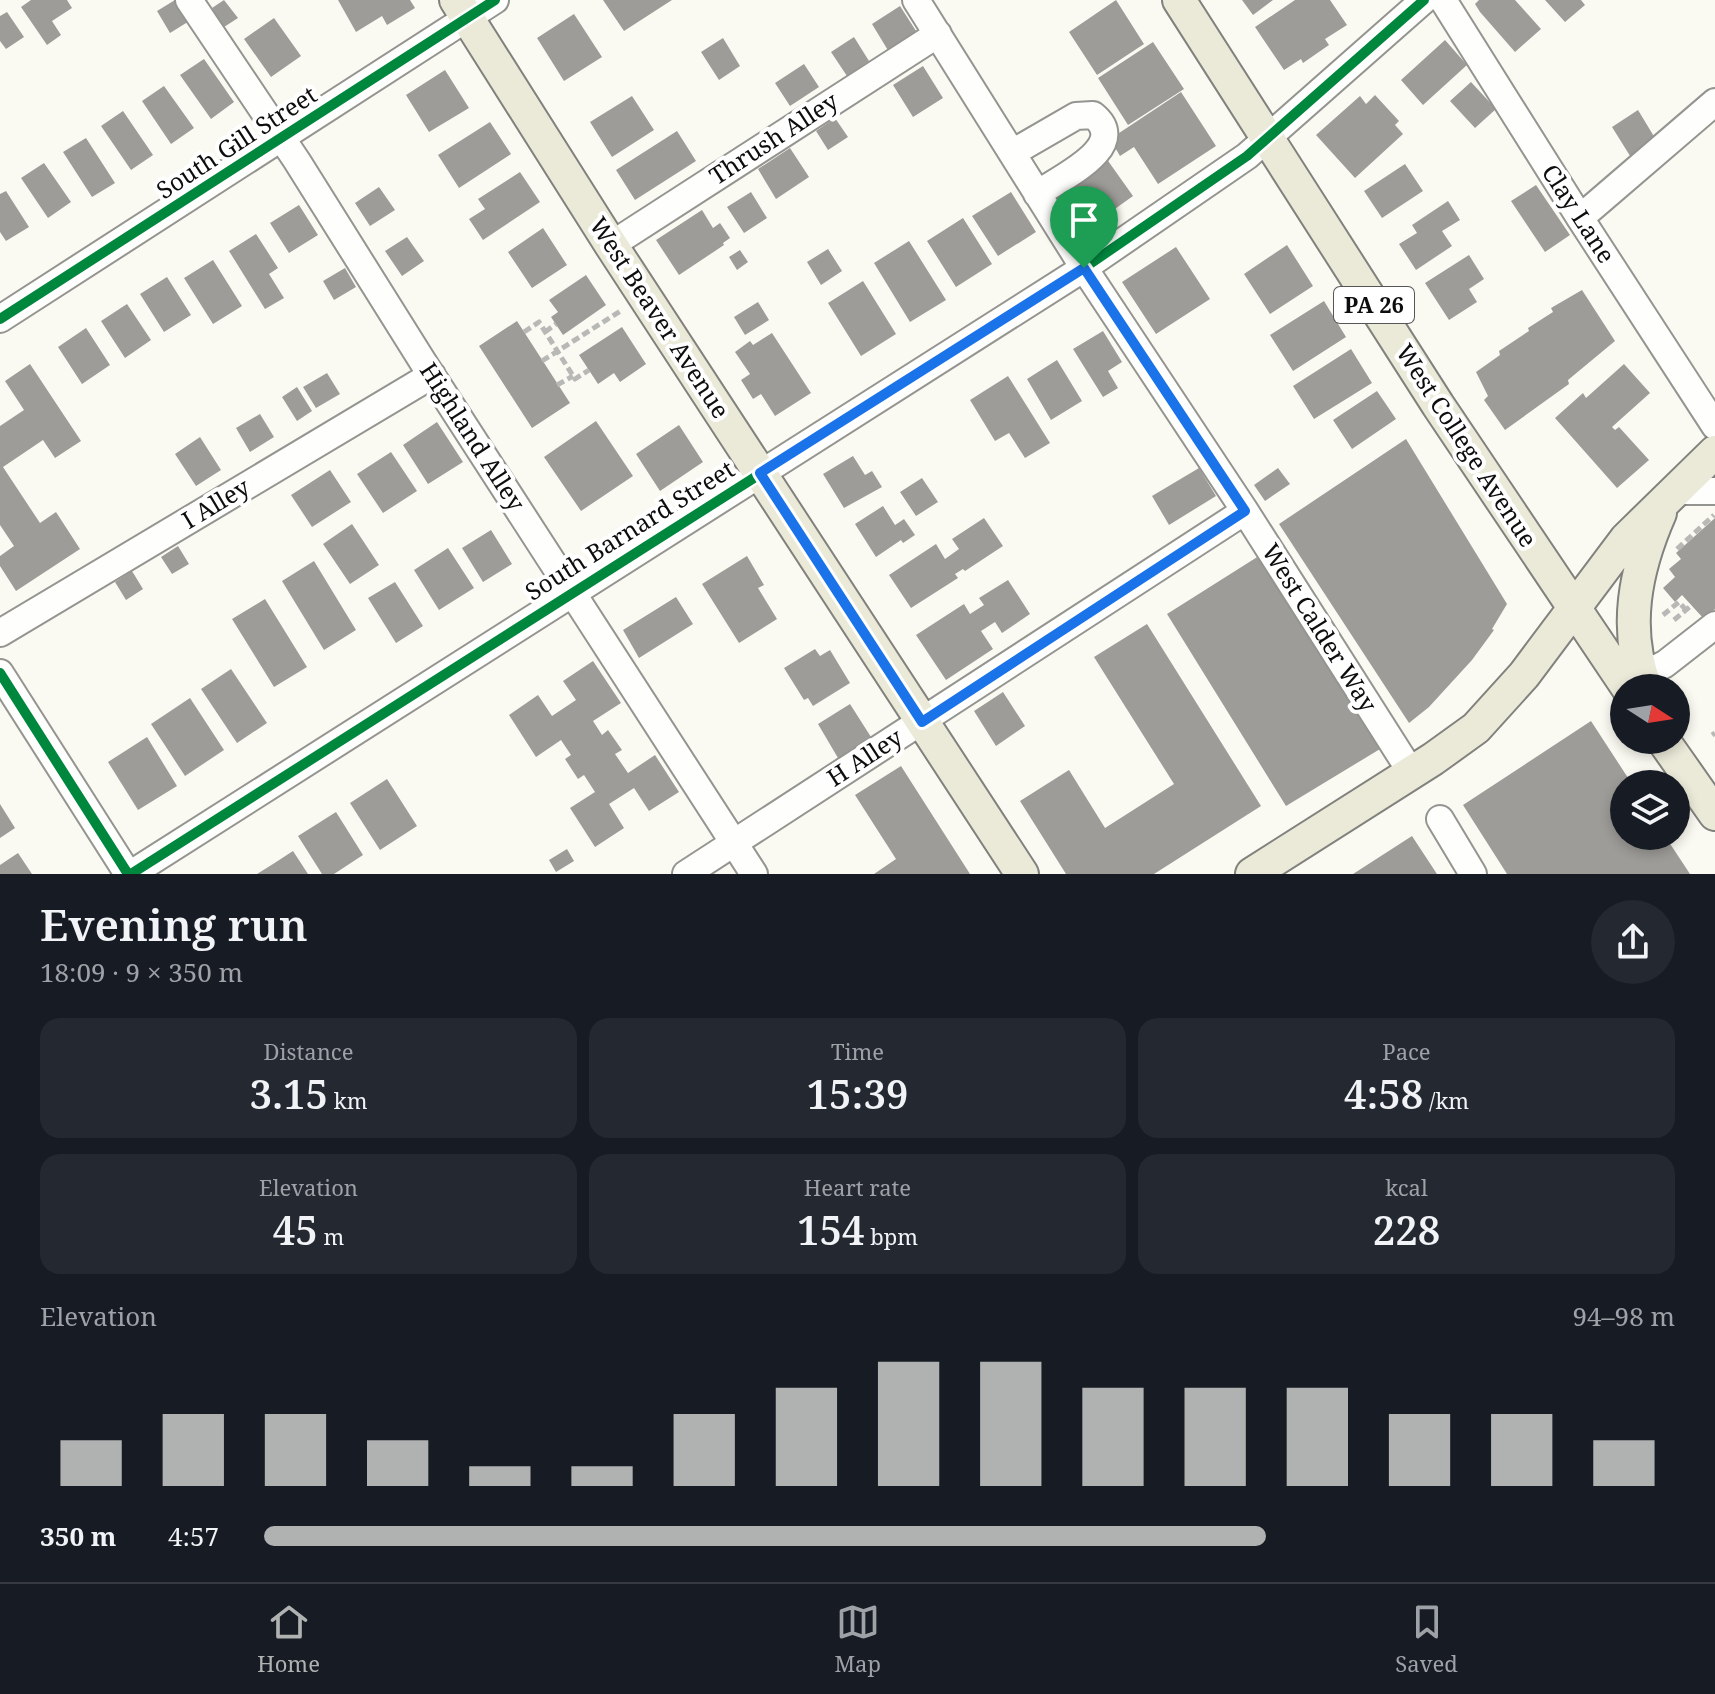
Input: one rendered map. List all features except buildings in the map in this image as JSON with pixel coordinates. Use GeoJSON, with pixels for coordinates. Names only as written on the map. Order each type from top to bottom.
{"type":"FeatureCollection","features":[{"type":"Feature","properties":{"kind":"main road","name":"West College Avenue"},"geometry":{"type":"LineString","coordinates":[[1179,0],[1438,405],[1574,608],[1630,674]]}},
{"type":"Feature","properties":{"kind":"main road","name":"West Beaver Avenue"},"geometry":{"type":"LineString","coordinates":[[462,9],[611,245],[1022,874]]}},
{"type":"Feature","properties":{"kind":"main road"},"geometry":{"type":"LineString","coordinates":[[1252,874],[1454,744],[1494,710],[1632,532],[1715,452]]}},
{"type":"Feature","properties":{"kind":"main road"},"geometry":{"type":"LineString","coordinates":[[1638,674],[1634,596],[1649,537],[1673,491]]}},
{"type":"Feature","properties":{"kind":"main road"},"geometry":{"type":"LineString","coordinates":[[1673,754],[1715,814]]}},
{"type":"Feature","properties":{"kind":"street","name":"Highland Alley"},"geometry":{"type":"LineString","coordinates":[[189,0],[754,874]]}},
{"type":"Feature","properties":{"kind":"street","name":"South Gill Street"},"geometry":{"type":"LineString","coordinates":[[0,319],[281,139],[462,9],[495,0]]}},
{"type":"Feature","properties":{"kind":"street","name":"West Calder Way"},"geometry":{"type":"LineString","coordinates":[[916,0],[1084,268],[1245,511],[1411,772]]}},
{"type":"Feature","properties":{"kind":"street","name":"South Barnard Street"},"geometry":{"type":"LineString","coordinates":[[130,874],[1084,268],[1247,156],[1424,0]]}},
{"type":"Feature","properties":{"kind":"street","name":"Clay Lane"},"geometry":{"type":"LineString","coordinates":[[1443,0],[1715,426]]}},
{"type":"Feature","properties":{"kind":"street","name":"Thrush Alley"},"geometry":{"type":"LineString","coordinates":[[611,245],[938,34]]}},
{"type":"Feature","properties":{"kind":"street"},"geometry":{"type":"LineString","coordinates":[[1580,218],[1715,102]]}},
{"type":"Feature","properties":{"kind":"street"},"geometry":{"type":"LineString","coordinates":[[1012,153],[1076,116],[1093,115],[1105,129],[1105,138],[1098,153],[1037,194]]}},
{"type":"Feature","properties":{"kind":"street","name":"I Alley"},"geometry":{"type":"LineString","coordinates":[[0,633],[432,375]]}},
{"type":"Feature","properties":{"kind":"street"},"geometry":{"type":"LineString","coordinates":[[1673,491],[1715,491]]}},
{"type":"Feature","properties":{"kind":"street","name":"H Alley"},"geometry":{"type":"LineString","coordinates":[[686,874],[1245,511]]}},
{"type":"Feature","properties":{"kind":"street"},"geometry":{"type":"LineString","coordinates":[[1652,674],[1715,625]]}},
{"type":"Feature","properties":{"kind":"street"},"geometry":{"type":"LineString","coordinates":[[0,673],[130,874]]}},
{"type":"Feature","properties":{"kind":"street"},"geometry":{"type":"LineString","coordinates":[[1440,819],[1473,874]]}},
{"type":"Feature","properties":{"kind":"path"},"geometry":{"type":"LineString","coordinates":[[542,361],[623,309]]}},
{"type":"Feature","properties":{"kind":"path"},"geometry":{"type":"LineString","coordinates":[[524,332],[539,322],[575,379],[589,370]]}},
{"type":"Feature","properties":{"kind":"path"},"geometry":{"type":"LineString","coordinates":[[545,332],[556,324]]}},
{"type":"Feature","properties":{"kind":"path"},"geometry":{"type":"LineString","coordinates":[[557,385],[573,376]]}},
{"type":"Feature","properties":{"kind":"path"},"geometry":{"type":"LineString","coordinates":[[1671,559],[1675,551],[1714,515]]}},
{"type":"Feature","properties":{"kind":"path"},"geometry":{"type":"LineString","coordinates":[[1659,619],[1679,602],[1686,610]]}},
{"type":"Feature","properties":{"kind":"path"},"geometry":{"type":"LineString","coordinates":[[1672,622],[1692,605]]}},
{"type":"Feature","properties":{"kind":"cycle path"},"geometry":{"type":"LineString","coordinates":[[0,319],[495,0]]}},
{"type":"Feature","properties":{"kind":"cycle path"},"geometry":{"type":"LineString","coordinates":[[131,874],[1084,268],[1247,156],[1424,0]]}},
{"type":"Feature","properties":{"kind":"cycle path"},"geometry":{"type":"LineString","coordinates":[[0,673],[128,874]]}},
{"type":"Feature","properties":{"kind":"route"},"geometry":{"type":"LineString","coordinates":[[1084,268],[1245,511],[922,722],[760,473],[1084,268]]}}]}
